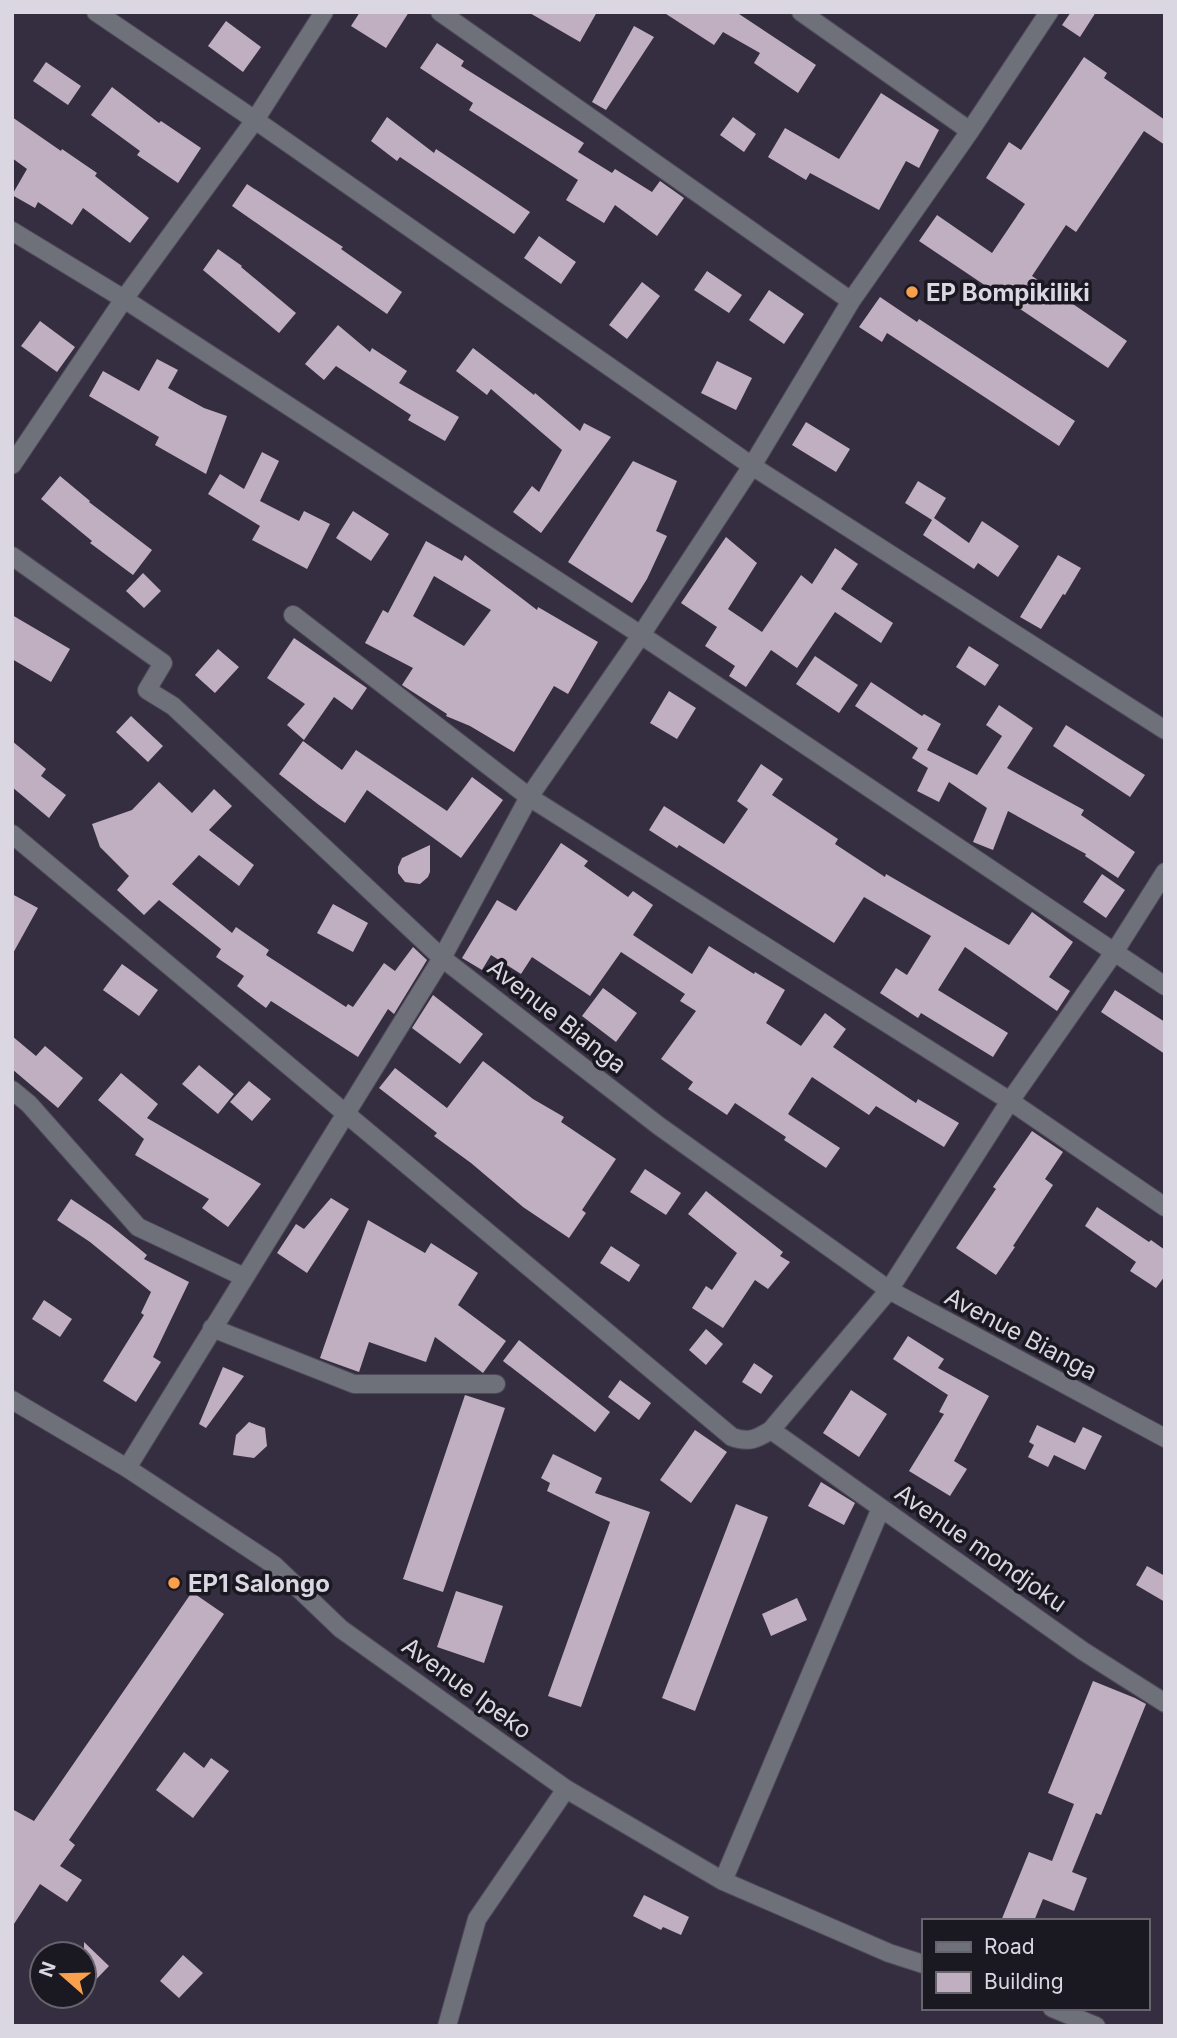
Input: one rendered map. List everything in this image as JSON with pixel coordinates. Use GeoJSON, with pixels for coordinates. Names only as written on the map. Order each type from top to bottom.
{"type":"FeatureCollection","features":[{"type":"Feature","properties":{"kind":"street"},"geometry":{"type":"LineString","coordinates":[[96,12],[752,466],[1165,730]]}},
{"type":"Feature","properties":{"kind":"street"},"geometry":{"type":"LineString","coordinates":[[12,465],[124,299],[255,120],[324,12]]}},
{"type":"Feature","properties":{"kind":"street"},"geometry":{"type":"LineString","coordinates":[[440,12],[851,301]]}},
{"type":"Feature","properties":{"kind":"street"},"geometry":{"type":"LineString","coordinates":[[801,12],[970,131]]}},
{"type":"Feature","properties":{"kind":"street"},"geometry":{"type":"LineString","coordinates":[[127,1468],[442,958],[529,797],[641,635],[752,466],[851,301],[1049,12]]}},
{"type":"Feature","properties":{"kind":"street"},"geometry":{"type":"LineString","coordinates":[[12,231],[124,299],[641,635],[1165,986]]}},
{"type":"Feature","properties":{"kind":"street","name":"Avenue Bianga"},"geometry":{"type":"LineString","coordinates":[[12,556],[163,663],[146,690],[173,706],[442,958],[659,1126],[889,1290],[1165,1438]]}},
{"type":"Feature","properties":{"kind":"street"},"geometry":{"type":"LineString","coordinates":[[293,615],[529,797],[1010,1101],[1165,1207]]}},
{"type":"Feature","properties":{"kind":"street"},"geometry":{"type":"LineString","coordinates":[[12,834],[732,1437],[745,1442],[771,1430],[889,1290],[1010,1101],[1115,951],[1165,872]]}},
{"type":"Feature","properties":{"kind":"street"},"geometry":{"type":"LineString","coordinates":[[12,1090],[29,1104],[138,1227],[244,1277]]}},
{"type":"Feature","properties":{"kind":"street"},"geometry":{"type":"LineString","coordinates":[[212,1328],[354,1384],[496,1384]]}},
{"type":"Feature","properties":{"kind":"street","name":"Avenue Ipeko"},"geometry":{"type":"LineString","coordinates":[[15,1407],[127,1468],[274,1565],[341,1629],[566,1789],[723,1881],[889,1953],[922,1964]]}},
{"type":"Feature","properties":{"kind":"street","name":"Avenue mondjoku"},"geometry":{"type":"LineString","coordinates":[[771,1430],[1083,1651],[1165,1703]]}},
{"type":"Feature","properties":{"kind":"street"},"geometry":{"type":"LineString","coordinates":[[723,1881],[881,1508]]}},
{"type":"Feature","properties":{"kind":"street"},"geometry":{"type":"LineString","coordinates":[[447,2026],[477,1919],[566,1789]]}},
{"type":"Feature","properties":{"kind":"street"},"geometry":{"type":"LineString","coordinates":[[1057,2010],[1096,2026]]}},
{"type":"Feature","properties":{"kind":"building"},"geometry":{"type":"Polygon","coordinates":[[[360,12],[409,12],[386,48],[351,26],[360,12]]]}},
{"type":"Feature","properties":{"kind":"building"},"geometry":{"type":"Polygon","coordinates":[[[528,12],[597,12],[580,42],[528,12]]]}},
{"type":"Feature","properties":{"kind":"building"},"geometry":{"type":"Polygon","coordinates":[[[663,12],[736,12],[816,65],[798,93],[754,63],[760,53],[723,32],[714,45],[663,12]]]}},
{"type":"Feature","properties":{"kind":"building"},"geometry":{"type":"Polygon","coordinates":[[[1071,12],[1096,12],[1080,37],[1062,25],[1071,12]]]}},
{"type":"Feature","properties":{"kind":"building"},"geometry":{"type":"Polygon","coordinates":[[[226,21],[261,47],[243,72],[208,46],[226,21]]]}},
{"type":"Feature","properties":{"kind":"building"},"geometry":{"type":"Polygon","coordinates":[[[634,26],[654,37],[606,110],[592,102],[634,26]]]}},
{"type":"Feature","properties":{"kind":"building"},"geometry":{"type":"Polygon","coordinates":[[[437,43],[464,61],[461,66],[584,143],[578,152],[612,173],[615,169],[652,192],[660,181],[684,198],[657,236],[615,205],[604,223],[566,200],[578,180],[469,110],[473,103],[420,68],[437,43]]]}},
{"type":"Feature","properties":{"kind":"building"},"geometry":{"type":"Polygon","coordinates":[[[1084,57],[1107,73],[1104,78],[1165,120],[1165,145],[1144,131],[1076,232],[1066,225],[1032,276],[1127,341],[1108,368],[919,241],[937,215],[992,253],[1025,204],[986,178],[1009,142],[1021,150],[1084,57]]]}},
{"type":"Feature","properties":{"kind":"building"},"geometry":{"type":"Polygon","coordinates":[[[46,62],[81,86],[68,105],[33,81],[46,62]]]}},
{"type":"Feature","properties":{"kind":"building"},"geometry":{"type":"Polygon","coordinates":[[[112,87],[159,123],[161,121],[201,148],[178,183],[137,155],[140,151],[91,115],[112,87]]]}},
{"type":"Feature","properties":{"kind":"building"},"geometry":{"type":"Polygon","coordinates":[[[881,93],[939,130],[919,168],[906,161],[879,210],[810,173],[806,180],[768,157],[785,128],[839,159],[881,93]]]}},
{"type":"Feature","properties":{"kind":"building"},"geometry":{"type":"Polygon","coordinates":[[[12,117],[97,173],[95,176],[149,218],[130,243],[83,208],[72,225],[38,202],[35,208],[12,195],[27,169],[12,158],[12,117]]]}},
{"type":"Feature","properties":{"kind":"building"},"geometry":{"type":"Polygon","coordinates":[[[387,117],[434,153],[436,149],[530,212],[514,234],[400,157],[397,161],[371,141],[387,117]]]}},
{"type":"Feature","properties":{"kind":"building"},"geometry":{"type":"Polygon","coordinates":[[[733,117],[756,134],[744,152],[720,135],[733,117]]]}},
{"type":"Feature","properties":{"kind":"building"},"geometry":{"type":"Polygon","coordinates":[[[247,184],[343,247],[341,249],[402,292],[387,314],[232,206],[247,184]]]}},
{"type":"Feature","properties":{"kind":"building"},"geometry":{"type":"Polygon","coordinates":[[[539,236],[576,262],[561,284],[524,258],[539,236]]]}},
{"type":"Feature","properties":{"kind":"building"},"geometry":{"type":"Polygon","coordinates":[[[218,249],[296,313],[279,333],[203,270],[218,249]]]}},
{"type":"Feature","properties":{"kind":"building"},"geometry":{"type":"Polygon","coordinates":[[[707,271],[742,295],[729,313],[694,290],[707,271]]]}},
{"type":"Feature","properties":{"kind":"building"},"geometry":{"type":"Polygon","coordinates":[[[642,282],[660,296],[627,339],[609,325],[642,282]]]}},
{"type":"Feature","properties":{"kind":"building"},"geometry":{"type":"Polygon","coordinates":[[[769,290],[804,314],[784,344],[749,320],[769,290]]]}},
{"type":"Feature","properties":{"kind":"building"},"geometry":{"type":"Polygon","coordinates":[[[880,297],[917,322],[919,319],[1075,421],[1059,446],[887,333],[882,342],[859,327],[880,297]]]}},
{"type":"Feature","properties":{"kind":"building"},"geometry":{"type":"Polygon","coordinates":[[[40,321],[75,347],[57,372],[21,346],[40,321]]]}},
{"type":"Feature","properties":{"kind":"building"},"geometry":{"type":"Polygon","coordinates":[[[338,325],[370,352],[372,348],[407,371],[399,383],[459,417],[445,441],[408,420],[411,415],[336,366],[324,380],[305,364],[338,325]]]}},
{"type":"Feature","properties":{"kind":"building"},"geometry":{"type":"Polygon","coordinates":[[[473,348],[534,395],[535,393],[580,431],[584,423],[611,437],[541,533],[513,512],[532,486],[539,492],[562,450],[491,389],[487,395],[456,371],[473,348]]]}},
{"type":"Feature","properties":{"kind":"building"},"geometry":{"type":"Polygon","coordinates":[[[157,359],[178,370],[168,388],[204,408],[227,416],[206,474],[155,445],[159,437],[89,396],[103,371],[139,391],[157,359]]]}},
{"type":"Feature","properties":{"kind":"building"},"geometry":{"type":"Polygon","coordinates":[[[717,361],[752,378],[736,410],[701,393],[717,361]]]}},
{"type":"Feature","properties":{"kind":"building"},"geometry":{"type":"Polygon","coordinates":[[[806,422],[850,449],[836,472],[792,445],[806,422]]]}},
{"type":"Feature","properties":{"kind":"building"},"geometry":{"type":"Polygon","coordinates":[[[262,452],[279,461],[260,501],[299,521],[304,511],[330,524],[307,569],[252,540],[260,526],[208,494],[220,474],[244,489],[262,452]]]}},
{"type":"Feature","properties":{"kind":"building"},"geometry":{"type":"Polygon","coordinates":[[[633,461],[677,481],[656,531],[667,536],[647,579],[632,603],[568,562],[633,461]]]}},
{"type":"Feature","properties":{"kind":"building"},"geometry":{"type":"Polygon","coordinates":[[[60,476],[152,550],[133,575],[90,543],[92,541],[41,499],[60,476]]]}},
{"type":"Feature","properties":{"kind":"building"},"geometry":{"type":"Polygon","coordinates":[[[918,481],[946,498],[934,518],[969,543],[982,521],[1019,546],[998,577],[978,563],[974,569],[923,535],[932,520],[905,503],[918,481]]]}},
{"type":"Feature","properties":{"kind":"building"},"geometry":{"type":"Polygon","coordinates":[[[353,511],[389,534],[371,561],[336,538],[353,511]]]}},
{"type":"Feature","properties":{"kind":"building"},"geometry":{"type":"Polygon","coordinates":[[[726,537],[757,563],[728,609],[762,632],[801,575],[812,584],[835,548],[858,564],[841,589],[893,623],[881,643],[835,612],[797,668],[771,650],[746,687],[729,676],[735,666],[705,646],[717,627],[681,603],[726,537]]]}},
{"type":"Feature","properties":{"kind":"building"},"geometry":{"type":"Polygon","coordinates":[[[426,541],[462,561],[465,555],[537,610],[538,607],[598,642],[568,694],[554,686],[514,752],[470,726],[446,716],[447,714],[402,685],[413,668],[365,643],[383,610],[388,613],[426,541]],[[434,576],[413,616],[464,646],[491,610],[434,576]]]}},
{"type":"Feature","properties":{"kind":"building"},"geometry":{"type":"Polygon","coordinates":[[[1058,555],[1081,568],[1041,629],[1020,617],[1058,555]]]}},
{"type":"Feature","properties":{"kind":"building"},"geometry":{"type":"Polygon","coordinates":[[[143,573],[161,591],[144,608],[126,591],[143,573]]]}},
{"type":"Feature","properties":{"kind":"building"},"geometry":{"type":"Polygon","coordinates":[[[12,615],[70,649],[51,682],[12,659],[12,615]]]}},
{"type":"Feature","properties":{"kind":"building"},"geometry":{"type":"Polygon","coordinates":[[[294,638],[367,688],[352,710],[334,697],[304,740],[287,725],[305,704],[267,678],[294,638]]]}},
{"type":"Feature","properties":{"kind":"building"},"geometry":{"type":"Polygon","coordinates":[[[969,646],[999,665],[985,686],[956,667],[969,646]]]}},
{"type":"Feature","properties":{"kind":"building"},"geometry":{"type":"Polygon","coordinates":[[[218,649],[239,667],[215,693],[195,675],[218,649]]]}},
{"type":"Feature","properties":{"kind":"building"},"geometry":{"type":"Polygon","coordinates":[[[815,656],[858,685],[839,713],[796,684],[815,656]]]}},
{"type":"Feature","properties":{"kind":"building"},"geometry":{"type":"Polygon","coordinates":[[[871,682],[922,716],[924,714],[941,724],[927,750],[977,775],[1002,736],[986,725],[999,705],[1033,728],[1007,768],[1084,810],[1081,815],[1135,852],[1118,878],[1085,856],[1086,854],[1008,811],[993,850],[973,842],[987,808],[949,782],[939,802],[917,791],[928,768],[912,758],[918,748],[855,706],[871,682]]]}},
{"type":"Feature","properties":{"kind":"building"},"geometry":{"type":"Polygon","coordinates":[[[669,691],[696,708],[677,739],[650,723],[669,691]]]}},
{"type":"Feature","properties":{"kind":"building"},"geometry":{"type":"Polygon","coordinates":[[[131,716],[163,746],[148,762],[116,732],[131,716]]]}},
{"type":"Feature","properties":{"kind":"building"},"geometry":{"type":"Polygon","coordinates":[[[1066,725],[1145,775],[1130,797],[1053,746],[1066,725]]]}},
{"type":"Feature","properties":{"kind":"building"},"geometry":{"type":"Polygon","coordinates":[[[12,741],[46,769],[41,776],[66,795],[49,818],[12,787],[12,741]]]}},
{"type":"Feature","properties":{"kind":"building"},"geometry":{"type":"Polygon","coordinates":[[[303,741],[342,770],[356,750],[447,811],[472,777],[503,800],[461,858],[367,790],[345,823],[319,805],[279,774],[303,741]]]}},
{"type":"Feature","properties":{"kind":"building"},"geometry":{"type":"Polygon","coordinates":[[[761,764],[783,779],[772,795],[838,839],[835,844],[885,877],[886,874],[1009,945],[1032,912],[1073,942],[1049,977],[1070,991],[1057,1011],[965,947],[938,990],[1008,1033],[993,1057],[921,1013],[918,1018],[880,993],[896,968],[907,975],[931,936],[864,897],[834,943],[679,845],[677,848],[649,830],[664,806],[724,844],[748,809],[737,801],[761,764]]]}},
{"type":"Feature","properties":{"kind":"building"},"geometry":{"type":"Polygon","coordinates":[[[159,782],[192,813],[214,789],[232,806],[209,830],[254,865],[239,886],[199,855],[172,884],[232,933],[236,927],[269,950],[266,955],[346,1007],[348,1004],[353,1007],[384,963],[395,971],[413,947],[427,960],[394,1014],[388,1009],[358,1057],[271,1001],[266,1008],[237,986],[244,976],[216,957],[221,949],[159,900],[144,915],[117,890],[129,876],[100,847],[92,824],[132,810],[159,782]]]}},
{"type":"Feature","properties":{"kind":"building"},"geometry":{"type":"Polygon","coordinates":[[[561,843],[588,861],[584,866],[628,897],[633,891],[653,905],[633,935],[692,974],[709,946],[785,990],[766,1023],[801,1046],[825,1013],[846,1029],[833,1047],[916,1103],[918,1099],[959,1123],[944,1147],[876,1106],[869,1115],[812,1077],[788,1114],[840,1148],[826,1168],[735,1103],[727,1115],[688,1089],[693,1082],[661,1059],[696,1011],[680,1001],[685,994],[621,952],[590,996],[532,957],[521,974],[491,955],[482,970],[462,958],[497,900],[516,911],[561,843]]]}},
{"type":"Feature","properties":{"kind":"building"},"geometry":{"type":"Polygon","coordinates":[[[430,845],[428,877],[420,884],[405,882],[398,873],[402,858],[430,845]]]}},
{"type":"Feature","properties":{"kind":"building"},"geometry":{"type":"Polygon","coordinates":[[[1102,874],[1125,890],[1106,918],[1083,902],[1102,874]]]}},
{"type":"Feature","properties":{"kind":"building"},"geometry":{"type":"Polygon","coordinates":[[[12,894],[38,908],[12,955],[12,894]]]}},
{"type":"Feature","properties":{"kind":"building"},"geometry":{"type":"Polygon","coordinates":[[[333,904],[368,923],[353,952],[317,933],[333,904]]]}},
{"type":"Feature","properties":{"kind":"building"},"geometry":{"type":"Polygon","coordinates":[[[122,964],[158,990],[139,1016],[103,990],[122,964]]]}},
{"type":"Feature","properties":{"kind":"building"},"geometry":{"type":"Polygon","coordinates":[[[603,988],[637,1013],[616,1042],[582,1016],[603,988]]]}},
{"type":"Feature","properties":{"kind":"building"},"geometry":{"type":"Polygon","coordinates":[[[1115,990],[1165,1022],[1165,1054],[1101,1012],[1115,990]]]}},
{"type":"Feature","properties":{"kind":"building"},"geometry":{"type":"Polygon","coordinates":[[[433,995],[483,1034],[460,1064],[412,1028],[433,995]]]}},
{"type":"Feature","properties":{"kind":"building"},"geometry":{"type":"Polygon","coordinates":[[[12,1036],[36,1056],[45,1046],[83,1078],[58,1108],[12,1069],[12,1036]]]}},
{"type":"Feature","properties":{"kind":"building"},"geometry":{"type":"Polygon","coordinates":[[[483,1061],[533,1099],[564,1117],[561,1122],[616,1159],[582,1210],[586,1213],[569,1238],[523,1207],[434,1136],[437,1133],[379,1088],[395,1068],[447,1108],[483,1061]]]}},
{"type":"Feature","properties":{"kind":"building"},"geometry":{"type":"Polygon","coordinates":[[[199,1065],[234,1094],[218,1114],[182,1084],[199,1065]]]}},
{"type":"Feature","properties":{"kind":"building"},"geometry":{"type":"Polygon","coordinates":[[[121,1073],[158,1104],[147,1118],[261,1184],[228,1227],[202,1208],[209,1199],[135,1155],[144,1139],[98,1100],[121,1073]]]}},
{"type":"Feature","properties":{"kind":"building"},"geometry":{"type":"Polygon","coordinates":[[[249,1081],[271,1099],[252,1121],[230,1102],[249,1081]]]}},
{"type":"Feature","properties":{"kind":"building"},"geometry":{"type":"Polygon","coordinates":[[[1032,1131],[1063,1152],[1045,1179],[1053,1185],[996,1275],[956,1248],[996,1189],[993,1187],[1032,1131]]]}},
{"type":"Feature","properties":{"kind":"building"},"geometry":{"type":"Polygon","coordinates":[[[645,1169],[681,1193],[666,1215],[630,1192],[645,1169]]]}},
{"type":"Feature","properties":{"kind":"building"},"geometry":{"type":"Polygon","coordinates":[[[706,1191],[783,1252],[780,1256],[790,1262],[768,1289],[755,1280],[723,1328],[692,1308],[706,1286],[712,1290],[737,1253],[688,1214],[706,1191]]]}},
{"type":"Feature","properties":{"kind":"building"},"geometry":{"type":"Polygon","coordinates":[[[331,1198],[349,1209],[307,1273],[277,1253],[296,1224],[304,1229],[331,1198]]]}},
{"type":"Feature","properties":{"kind":"building"},"geometry":{"type":"Polygon","coordinates":[[[71,1199],[110,1225],[147,1255],[144,1259],[189,1282],[153,1357],[161,1362],[136,1402],[103,1381],[144,1315],[141,1313],[151,1292],[90,1242],[57,1220],[71,1199]]]}},
{"type":"Feature","properties":{"kind":"building"},"geometry":{"type":"Polygon","coordinates":[[[1097,1207],[1165,1250],[1165,1276],[1156,1288],[1130,1271],[1136,1262],[1085,1226],[1097,1207]]]}},
{"type":"Feature","properties":{"kind":"building"},"geometry":{"type":"Polygon","coordinates":[[[368,1220],[425,1253],[431,1243],[478,1273],[458,1305],[506,1341],[483,1373],[435,1337],[426,1362],[369,1342],[359,1372],[320,1358],[368,1220]]]}},
{"type":"Feature","properties":{"kind":"building"},"geometry":{"type":"Polygon","coordinates":[[[611,1246],[640,1265],[629,1282],[600,1263],[611,1246]]]}},
{"type":"Feature","properties":{"kind":"building"},"geometry":{"type":"Polygon","coordinates":[[[44,1300],[72,1319],[60,1337],[32,1319],[44,1300]]]}},
{"type":"Feature","properties":{"kind":"building"},"geometry":{"type":"Polygon","coordinates":[[[706,1329],[723,1344],[706,1365],[689,1350],[706,1329]]]}},
{"type":"Feature","properties":{"kind":"building"},"geometry":{"type":"Polygon","coordinates":[[[908,1336],[944,1359],[938,1368],[989,1396],[954,1461],[967,1469],[950,1496],[909,1471],[944,1414],[939,1412],[948,1395],[893,1359],[908,1336]]]}},
{"type":"Feature","properties":{"kind":"building"},"geometry":{"type":"Polygon","coordinates":[[[519,1340],[610,1412],[595,1432],[503,1361],[519,1340]]]}},
{"type":"Feature","properties":{"kind":"building"},"geometry":{"type":"Polygon","coordinates":[[[754,1363],[773,1376],[761,1394],[742,1382],[754,1363]]]}},
{"type":"Feature","properties":{"kind":"building"},"geometry":{"type":"Polygon","coordinates":[[[223,1367],[244,1376],[206,1428],[199,1424],[223,1367]]]}},
{"type":"Feature","properties":{"kind":"building"},"geometry":{"type":"Polygon","coordinates":[[[620,1380],[651,1403],[639,1420],[608,1397],[620,1380]]]}},
{"type":"Feature","properties":{"kind":"building"},"geometry":{"type":"Polygon","coordinates":[[[851,1390],[887,1414],[859,1457],[823,1433],[851,1390]]]}},
{"type":"Feature","properties":{"kind":"building"},"geometry":{"type":"Polygon","coordinates":[[[465,1395],[505,1408],[443,1592],[403,1579],[465,1395]]]}},
{"type":"Feature","properties":{"kind":"building"},"geometry":{"type":"Polygon","coordinates":[[[249,1422],[265,1428],[267,1446],[254,1458],[233,1455],[236,1435],[249,1422]]]}},
{"type":"Feature","properties":{"kind":"building"},"geometry":{"type":"Polygon","coordinates":[[[1037,1425],[1075,1443],[1083,1427],[1102,1436],[1085,1470],[1054,1455],[1048,1467],[1028,1457],[1034,1445],[1029,1442],[1037,1425]]]}},
{"type":"Feature","properties":{"kind":"building"},"geometry":{"type":"Polygon","coordinates":[[[695,1430],[727,1452],[691,1503],[660,1480],[695,1430]]]}},
{"type":"Feature","properties":{"kind":"building"},"geometry":{"type":"Polygon","coordinates":[[[553,1454],[602,1478],[595,1493],[650,1512],[581,1707],[548,1696],[610,1522],[547,1491],[550,1483],[541,1478],[553,1454]]]}},
{"type":"Feature","properties":{"kind":"building"},"geometry":{"type":"Polygon","coordinates":[[[821,1482],[855,1503],[844,1525],[808,1506],[821,1482]]]}},
{"type":"Feature","properties":{"kind":"building"},"geometry":{"type":"Polygon","coordinates":[[[736,1504],[768,1517],[695,1711],[662,1698],[736,1504]]]}},
{"type":"Feature","properties":{"kind":"building"},"geometry":{"type":"Polygon","coordinates":[[[1147,1566],[1165,1576],[1165,1602],[1136,1585],[1147,1566]]]}},
{"type":"Feature","properties":{"kind":"building"},"geometry":{"type":"Polygon","coordinates":[[[456,1591],[503,1606],[484,1663],[437,1647],[456,1591]]]}},
{"type":"Feature","properties":{"kind":"building"},"geometry":{"type":"Polygon","coordinates":[[[192,1592],[224,1614],[69,1840],[75,1845],[60,1866],[82,1880],[67,1902],[40,1884],[12,1927],[12,1809],[34,1821],[192,1592]]]}},
{"type":"Feature","properties":{"kind":"building"},"geometry":{"type":"Polygon","coordinates":[[[797,1598],[807,1620],[771,1636],[762,1614],[797,1598]]]}},
{"type":"Feature","properties":{"kind":"building"},"geometry":{"type":"Polygon","coordinates":[[[1093,1681],[1146,1704],[1101,1815],[1096,1813],[1072,1872],[1087,1878],[1074,1911],[1043,1899],[1035,1919],[1002,1919],[1029,1852],[1052,1861],[1074,1804],[1048,1793],[1093,1681]]]}},
{"type":"Feature","properties":{"kind":"building"},"geometry":{"type":"Polygon","coordinates":[[[184,1752],[204,1768],[211,1758],[229,1771],[193,1818],[156,1790],[184,1752]]]}},
{"type":"Feature","properties":{"kind":"building"},"geometry":{"type":"Polygon","coordinates":[[[644,1895],[689,1917],[681,1935],[663,1927],[661,1930],[633,1916],[644,1895]]]}},
{"type":"Feature","properties":{"kind":"building"},"geometry":{"type":"Polygon","coordinates":[[[98,1955],[109,1966],[98,1977],[98,1955]]]}},
{"type":"Feature","properties":{"kind":"building"},"geometry":{"type":"Polygon","coordinates":[[[183,1955],[203,1973],[179,1998],[160,1981],[183,1955]]]}},
{"type":"Feature","properties":{"kind":"place","name":"EP Bompikiliki"},"geometry":{"type":"Point","coordinates":[912,292]}},
{"type":"Feature","properties":{"kind":"place","name":"EP1 Salongo"},"geometry":{"type":"Point","coordinates":[174,1583]}}]}
